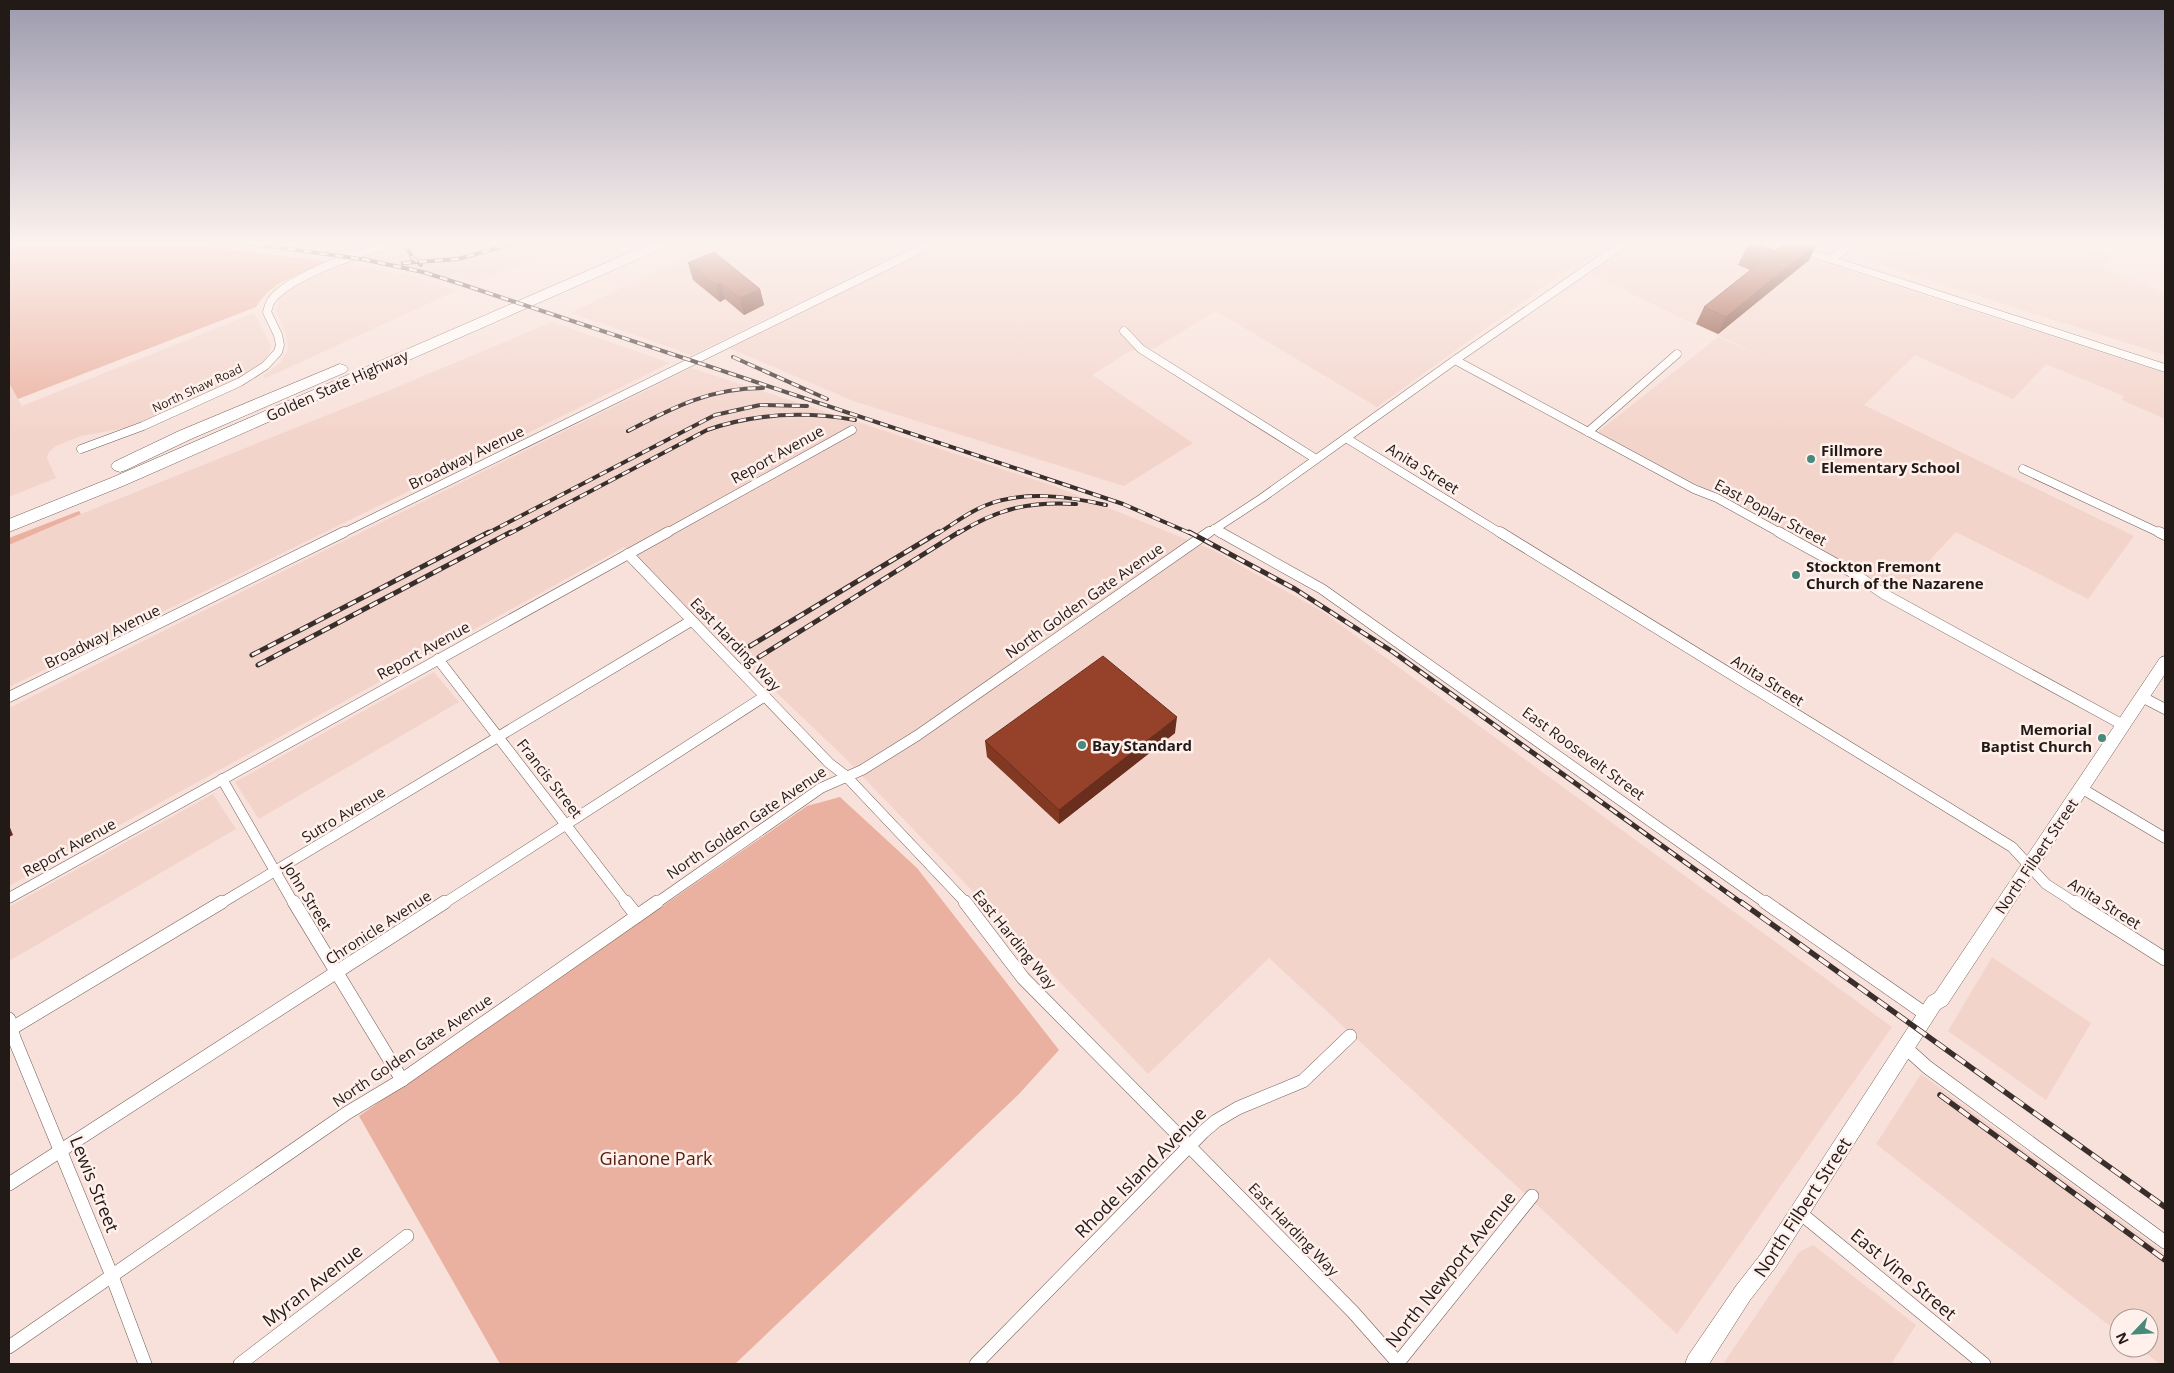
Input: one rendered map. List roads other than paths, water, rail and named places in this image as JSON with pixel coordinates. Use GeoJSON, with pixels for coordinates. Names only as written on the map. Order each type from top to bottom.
{"type":"FeatureCollection","features":[{"type":"Feature","properties":{"kind":"highway","name":"Golden State Highway"},"geometry":{"type":"LineString","coordinates":[[9,513],[122,466],[185,435],[485,306]]}},
{"type":"Feature","properties":{"kind":"highway","name":"Golden State Highway"},"geometry":{"type":"LineString","coordinates":[[9,526],[117,482],[519,306]]}},
{"type":"Feature","properties":{"kind":"main road"},"geometry":{"type":"LineString","coordinates":[[1980,306],[2165,368]]}},
{"type":"Feature","properties":{"kind":"main road"},"geometry":{"type":"LineString","coordinates":[[1990,306],[2165,361]]}},
{"type":"Feature","properties":{"kind":"main road","name":"North Filbert Street"},"geometry":{"type":"LineString","coordinates":[[1696,1364],[1799,1212],[1934,1003],[1941,999],[2165,662]]}},
{"type":"Feature","properties":{"kind":"street","name":"North Shaw Road"},"geometry":{"type":"LineString","coordinates":[[81,449],[128,433],[254,374],[273,359],[279,349],[280,340],[267,313],[269,306]]}},
{"type":"Feature","properties":{"kind":"street","name":"Broadway Avenue"},"geometry":{"type":"LineString","coordinates":[[9,698],[805,306]]}},
{"type":"Feature","properties":{"kind":"street","name":"North Golden Gate Avenue"},"geometry":{"type":"LineString","coordinates":[[9,1347],[347,1113],[402,1080],[821,788],[862,770],[918,735],[1214,528],[1316,460],[1533,306]]}},
{"type":"Feature","properties":{"kind":"street"},"geometry":{"type":"LineString","coordinates":[[1124,331],[1141,349],[1316,460]]}},
{"type":"Feature","properties":{"kind":"street"},"geometry":{"type":"LineString","coordinates":[[1588,432],[1677,354]]}},
{"type":"Feature","properties":{"kind":"street","name":"East Poplar Street"},"geometry":{"type":"LineString","coordinates":[[1455,360],[1694,489],[1717,498],[1853,573],[1884,594],[2123,725]]}},
{"type":"Feature","properties":{"kind":"street","name":"Report Avenue"},"geometry":{"type":"LineString","coordinates":[[9,898],[852,430]]}},
{"type":"Feature","properties":{"kind":"street","name":"Anita Street"},"geometry":{"type":"LineString","coordinates":[[1346,438],[2012,847],[2046,884],[2165,958]]}},
{"type":"Feature","properties":{"kind":"street"},"geometry":{"type":"LineString","coordinates":[[2023,469],[2165,536]]}},
{"type":"Feature","properties":{"kind":"street","name":"East Roosevelt Street"},"geometry":{"type":"LineString","coordinates":[[1214,528],[1322,589],[1898,997],[1927,1015]]}},
{"type":"Feature","properties":{"kind":"street","name":"East Harding Way"},"geometry":{"type":"LineString","coordinates":[[628,554],[829,763],[846,776],[966,903],[1023,978],[1352,1312],[1398,1364]]}},
{"type":"Feature","properties":{"kind":"street","name":"Sutro Avenue"},"geometry":{"type":"LineString","coordinates":[[10,1026],[275,872],[691,621]]}},
{"type":"Feature","properties":{"kind":"street","name":"Francis Street"},"geometry":{"type":"LineString","coordinates":[[438,659],[637,916]]}},
{"type":"Feature","properties":{"kind":"street","name":"Chronicle Avenue"},"geometry":{"type":"LineString","coordinates":[[9,1184],[765,696]]}},
{"type":"Feature","properties":{"kind":"street"},"geometry":{"type":"LineString","coordinates":[[2142,697],[2165,710]]}},
{"type":"Feature","properties":{"kind":"street","name":"John Street"},"geometry":{"type":"LineString","coordinates":[[222,779],[275,872],[402,1080]]}},
{"type":"Feature","properties":{"kind":"street"},"geometry":{"type":"LineString","coordinates":[[2081,788],[2165,838]]}},
{"type":"Feature","properties":{"kind":"street","name":"Lewis Street"},"geometry":{"type":"LineString","coordinates":[[10,1026],[146,1364]]}},
{"type":"Feature","properties":{"kind":"street","name":"Rhode Island Avenue"},"geometry":{"type":"LineString","coordinates":[[976,1364],[1189,1146],[1216,1121],[1238,1108],[1303,1081],[1350,1036]]}},
{"type":"Feature","properties":{"kind":"street"},"geometry":{"type":"LineString","coordinates":[[1906,1048],[1927,1067],[2165,1242]]}},
{"type":"Feature","properties":{"kind":"street","name":"North Newport Avenue"},"geometry":{"type":"LineString","coordinates":[[1398,1364],[1532,1196]]}},
{"type":"Feature","properties":{"kind":"street","name":"East Vine Street"},"geometry":{"type":"LineString","coordinates":[[1799,1212],[1984,1364]]}},
{"type":"Feature","properties":{"kind":"street","name":"Myran Avenue"},"geometry":{"type":"LineString","coordinates":[[240,1364],[407,1236]]}},
{"type":"Feature","properties":{"kind":"railway"},"geometry":{"type":"LineString","coordinates":[[527,306],[1123,504],[1192,534]]}},
{"type":"Feature","properties":{"kind":"railway"},"geometry":{"type":"LineString","coordinates":[[733,357],[827,399]]}},
{"type":"Feature","properties":{"kind":"railway"},"geometry":{"type":"LineString","coordinates":[[628,431],[661,414],[709,395],[726,391],[763,388]]}},
{"type":"Feature","properties":{"kind":"railway"},"geometry":{"type":"LineString","coordinates":[[486,534],[715,415],[760,405],[807,406]]}},
{"type":"Feature","properties":{"kind":"railway"},"geometry":{"type":"LineString","coordinates":[[509,534],[707,430],[725,424],[780,415],[817,415],[855,420]]}},
{"type":"Feature","properties":{"kind":"railway"},"geometry":{"type":"LineString","coordinates":[[937,534],[984,506],[1014,498],[1029,496],[1060,497],[1106,505]]}},
{"type":"Feature","properties":{"kind":"railway"},"geometry":{"type":"LineString","coordinates":[[957,534],[986,518],[1014,508],[1043,504],[1076,504]]}},
{"type":"Feature","properties":{"kind":"railway"},"geometry":{"type":"LineString","coordinates":[[252,655],[489,532]]}},
{"type":"Feature","properties":{"kind":"railway"},"geometry":{"type":"LineString","coordinates":[[258,665],[511,532]]}},
{"type":"Feature","properties":{"kind":"railway"},"geometry":{"type":"LineString","coordinates":[[750,646],[939,532]]}},
{"type":"Feature","properties":{"kind":"railway"},"geometry":{"type":"LineString","coordinates":[[759,657],[959,532]]}},
{"type":"Feature","properties":{"kind":"railway"},"geometry":{"type":"LineString","coordinates":[[1189,532],[1295,589],[1393,652],[1743,904]]}},
{"type":"Feature","properties":{"kind":"railway"},"geometry":{"type":"LineString","coordinates":[[1741,902],[2165,1207]]}},
{"type":"Feature","properties":{"kind":"railway"},"geometry":{"type":"LineString","coordinates":[[1940,1095],[2165,1260]]}},
{"type":"Feature","properties":{"kind":"place","name":"Fillmore Elementary School"},"geometry":{"type":"Point","coordinates":[1811,459]}},
{"type":"Feature","properties":{"kind":"place","name":"Stockton Fremont Church of the Nazarene"},"geometry":{"type":"Point","coordinates":[1796,575]}},
{"type":"Feature","properties":{"kind":"place","name":"Memorial Baptist Church"},"geometry":{"type":"Point","coordinates":[2102,738]}},
{"type":"Feature","properties":{"kind":"place","name":"Bay Standard"},"geometry":{"type":"Point","coordinates":[1082,745]}},
{"type":"Feature","properties":{"kind":"park label","name":"Gianone Park"},"geometry":{"type":"Point","coordinates":[656,1158]}}]}
